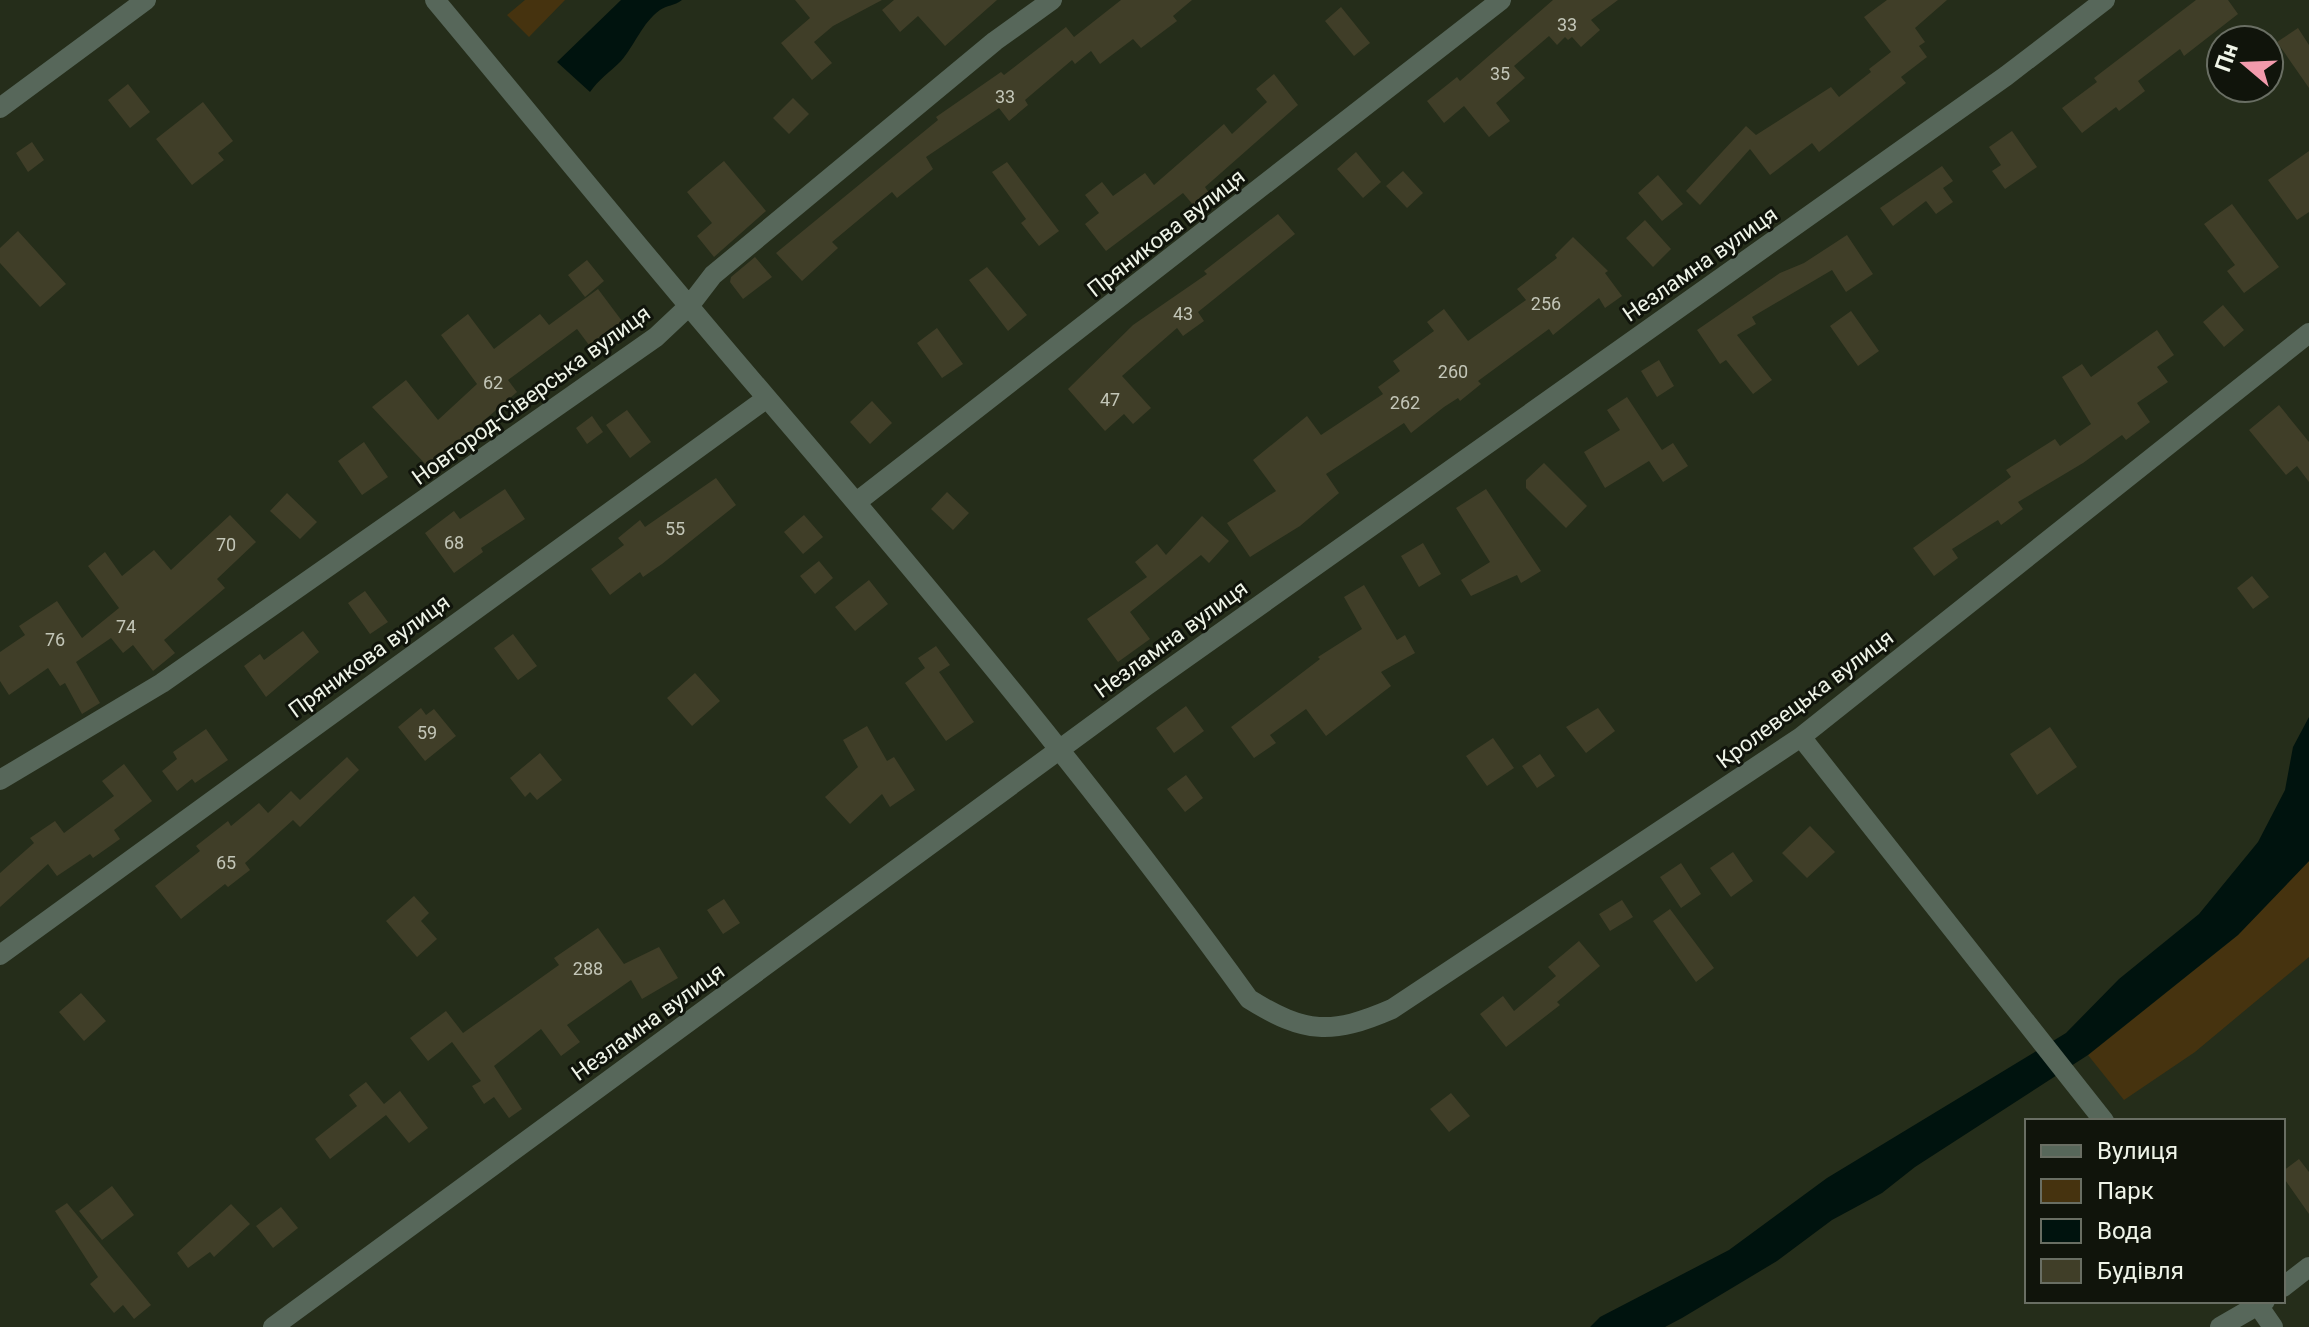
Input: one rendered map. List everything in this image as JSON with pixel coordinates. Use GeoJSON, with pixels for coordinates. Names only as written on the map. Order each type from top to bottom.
{"type":"FeatureCollection","features":[{"type":"Feature","properties":{"kind":"street"},"geometry":{"type":"LineString","coordinates":[[0,108],[146,0]]}},
{"type":"Feature","properties":{"kind":"street"},"geometry":{"type":"LineString","coordinates":[[435,0],[767,398],[858,501],[1058,751]]}},
{"type":"Feature","properties":{"kind":"street","name":"Новгород-Сіверська вулиця"},"geometry":{"type":"LineString","coordinates":[[0,780],[162,683],[644,346],[690,305],[713,275],[995,41],[1052,0]]}},
{"type":"Feature","properties":{"kind":"street","name":"Пряникова вулиця"},"geometry":{"type":"LineString","coordinates":[[858,501],[1501,0]]}},
{"type":"Feature","properties":{"kind":"street","name":"Незламна вулиця"},"geometry":{"type":"LineString","coordinates":[[273,1327],[1058,751],[2006,76],[2105,0]]}},
{"type":"Feature","properties":{"kind":"street","name":"Кролевецька вулиця"},"geometry":{"type":"LineString","coordinates":[[1058,751],[1180,903],[1249,999],[1282,1019],[1319,1028],[1357,1025],[1392,1009],[1801,737],[2309,333]]}},
{"type":"Feature","properties":{"kind":"street","name":"Пряникова вулиця"},"geometry":{"type":"LineString","coordinates":[[0,955],[767,398]]}},
{"type":"Feature","properties":{"kind":"street"},"geometry":{"type":"LineString","coordinates":[[1801,737],[2102,1119]]}},
{"type":"Feature","properties":{"kind":"street"},"geometry":{"type":"LineString","coordinates":[[2285,1285],[2309,1267]]}},
{"type":"Feature","properties":{"kind":"street"},"geometry":{"type":"LineString","coordinates":[[2220,1327],[2258,1303]]}},
{"type":"Feature","properties":{"kind":"street"},"geometry":{"type":"LineString","coordinates":[[2261,1303],[2273,1327]]}},
{"type":"Feature","properties":{"kind":"green space"},"geometry":{"type":"Polygon","coordinates":[[[525,0],[565,0],[529,37],[507,15],[525,0]]]}},
{"type":"Feature","properties":{"kind":"green space"},"geometry":{"type":"Polygon","coordinates":[[[2309,861],[2309,957],[2195,1052],[2124,1100],[2088,1055],[2238,935],[2309,861]]]}},
{"type":"Feature","properties":{"kind":"water"},"geometry":{"type":"Polygon","coordinates":[[[621,0],[682,0],[654,15],[621,61],[590,92],[557,62],[621,0]]]}},
{"type":"Feature","properties":{"kind":"water"},"geometry":{"type":"Polygon","coordinates":[[[2309,717],[2309,861],[2238,935],[2088,1055],[1915,1167],[1882,1193],[1832,1220],[1777,1261],[1665,1327],[1590,1327],[1600,1317],[1729,1250],[1827,1178],[2066,1033],[2119,979],[2199,914],[2258,842],[2285,790],[2293,747],[2309,717]]]}},
{"type":"Feature","properties":{"kind":"building"},"geometry":{"type":"Polygon","coordinates":[[[795,0],[882,0],[833,26],[814,42],[832,63],[812,80],[781,43],[810,18],[795,0]]]}},
{"type":"Feature","properties":{"kind":"building"},"geometry":{"type":"Polygon","coordinates":[[[894,0],[997,0],[945,46],[918,16],[900,32],[882,10],[894,0]]]}},
{"type":"Feature","properties":{"kind":"building"},"geometry":{"type":"Polygon","coordinates":[[[1121,0],[1192,0],[1173,16],[1177,21],[1141,48],[1133,39],[1100,64],[1091,51],[1075,64],[1072,60],[1025,100],[1028,105],[1009,121],[999,108],[926,157],[933,169],[897,198],[892,192],[832,242],[838,248],[802,281],[776,253],[938,120],[936,117],[1001,72],[1004,75],[1066,27],[1074,37],[1121,0]]]}},
{"type":"Feature","properties":{"kind":"building"},"geometry":{"type":"Polygon","coordinates":[[[1553,0],[1618,0],[1591,20],[1600,30],[1581,47],[1572,37],[1568,40],[1565,37],[1557,45],[1549,36],[1514,66],[1525,78],[1496,103],[1510,121],[1489,137],[1464,106],[1444,123],[1427,101],[1457,77],[1460,81],[1553,0]]]}},
{"type":"Feature","properties":{"kind":"building"},"geometry":{"type":"Polygon","coordinates":[[[1887,0],[1947,0],[1915,28],[1925,42],[1919,46],[1927,57],[1901,77],[1906,83],[1819,152],[1812,143],[1770,175],[1750,149],[1700,205],[1686,191],[1746,126],[1756,135],[1831,87],[1839,97],[1891,52],[1864,17],[1887,0]]]}},
{"type":"Feature","properties":{"kind":"building"},"geometry":{"type":"Polygon","coordinates":[[[2196,0],[2228,0],[2238,14],[2225,24],[2205,24],[2205,40],[2184,56],[2180,49],[2138,81],[2145,91],[2119,111],[2116,107],[2082,133],[2062,108],[2097,82],[2094,78],[2196,0]]]}},
{"type":"Feature","properties":{"kind":"building"},"geometry":{"type":"Polygon","coordinates":[[[1341,7],[1370,43],[1354,56],[1325,21],[1341,7]]]}},
{"type":"Feature","properties":{"kind":"building"},"geometry":{"type":"Polygon","coordinates":[[[2298,28],[2309,45],[2309,88],[2285,54],[2285,37],[2298,28]]]}},
{"type":"Feature","properties":{"kind":"building"},"geometry":{"type":"Polygon","coordinates":[[[1274,74],[1298,105],[1205,187],[1209,193],[1194,206],[1183,193],[1106,251],[1085,224],[1099,213],[1085,195],[1102,182],[1113,196],[1145,173],[1154,185],[1224,124],[1232,134],[1267,102],[1256,89],[1274,74]]]}},
{"type":"Feature","properties":{"kind":"building"},"geometry":{"type":"Polygon","coordinates":[[[128,84],[150,112],[130,128],[108,100],[128,84]]]}},
{"type":"Feature","properties":{"kind":"building"},"geometry":{"type":"Polygon","coordinates":[[[793,98],[809,114],[789,134],[773,118],[793,98]]]}},
{"type":"Feature","properties":{"kind":"building"},"geometry":{"type":"Polygon","coordinates":[[[203,102],[233,141],[218,153],[224,160],[192,185],[156,139],[203,102]]]}},
{"type":"Feature","properties":{"kind":"building"},"geometry":{"type":"Polygon","coordinates":[[[2012,131],[2037,167],[2005,189],[1992,171],[2001,165],[1989,147],[2012,131]]]}},
{"type":"Feature","properties":{"kind":"building"},"geometry":{"type":"Polygon","coordinates":[[[32,142],[44,160],[28,172],[16,153],[32,142]]]}},
{"type":"Feature","properties":{"kind":"building"},"geometry":{"type":"Polygon","coordinates":[[[2309,151],[2309,212],[2297,220],[2268,180],[2309,151]]]}},
{"type":"Feature","properties":{"kind":"building"},"geometry":{"type":"Polygon","coordinates":[[[1356,152],[1381,182],[1363,198],[1337,169],[1356,152]]]}},
{"type":"Feature","properties":{"kind":"building"},"geometry":{"type":"Polygon","coordinates":[[[724,161],[766,211],[714,257],[697,236],[712,223],[687,192],[724,161]]]}},
{"type":"Feature","properties":{"kind":"building"},"geometry":{"type":"Polygon","coordinates":[[[1007,162],[1059,231],[1039,246],[1021,223],[1026,219],[992,172],[1007,162]]]}},
{"type":"Feature","properties":{"kind":"building"},"geometry":{"type":"Polygon","coordinates":[[[1942,166],[1953,181],[1943,188],[1953,202],[1936,214],[1926,201],[1893,226],[1880,208],[1942,166]]]}},
{"type":"Feature","properties":{"kind":"building"},"geometry":{"type":"Polygon","coordinates":[[[1403,171],[1423,193],[1407,208],[1386,186],[1403,171]]]}},
{"type":"Feature","properties":{"kind":"building"},"geometry":{"type":"Polygon","coordinates":[[[1658,175],[1683,204],[1662,221],[1638,193],[1658,175]]]}},
{"type":"Feature","properties":{"kind":"building"},"geometry":{"type":"Polygon","coordinates":[[[2232,204],[2279,267],[2244,293],[2227,271],[2235,265],[2204,224],[2232,204]]]}},
{"type":"Feature","properties":{"kind":"building"},"geometry":{"type":"Polygon","coordinates":[[[1278,214],[1295,234],[1198,312],[1204,321],[1183,336],[1177,328],[1122,376],[1151,408],[1133,424],[1124,414],[1105,431],[1068,389],[1133,325],[1207,274],[1204,271],[1278,214]]]}},
{"type":"Feature","properties":{"kind":"building"},"geometry":{"type":"Polygon","coordinates":[[[1645,220],[1671,249],[1653,267],[1626,238],[1645,220]]]}},
{"type":"Feature","properties":{"kind":"building"},"geometry":{"type":"Polygon","coordinates":[[[18,231],[66,284],[40,307],[0,263],[0,248],[18,231]]]}},
{"type":"Feature","properties":{"kind":"building"},"geometry":{"type":"Polygon","coordinates":[[[1847,235],[1873,274],[1846,292],[1832,270],[1752,317],[1756,324],[1737,335],[1772,380],[1753,394],[1726,360],[1720,364],[1697,330],[1780,273],[1804,263],[1847,235]]]}},
{"type":"Feature","properties":{"kind":"building"},"geometry":{"type":"Polygon","coordinates":[[[1573,237],[1608,271],[1605,273],[1622,296],[1605,308],[1599,298],[1553,335],[1549,329],[1478,381],[1481,384],[1460,401],[1458,398],[1444,407],[1411,433],[1404,423],[1326,474],[1339,493],[1300,526],[1250,557],[1227,523],[1276,491],[1253,460],[1307,416],[1321,435],[1383,394],[1378,387],[1400,371],[1393,361],[1434,331],[1427,322],[1444,309],[1468,341],[1526,300],[1517,289],[1557,258],[1555,255],[1573,237]]]}},
{"type":"Feature","properties":{"kind":"building"},"geometry":{"type":"Polygon","coordinates":[[[755,257],[772,277],[743,299],[730,282],[731,277],[755,257]]]}},
{"type":"Feature","properties":{"kind":"building"},"geometry":{"type":"Polygon","coordinates":[[[587,260],[604,281],[585,297],[568,275],[587,260]]]}},
{"type":"Feature","properties":{"kind":"building"},"geometry":{"type":"Polygon","coordinates":[[[987,267],[1027,315],[1008,331],[969,280],[987,267]]]}},
{"type":"Feature","properties":{"kind":"building"},"geometry":{"type":"Polygon","coordinates":[[[598,289],[622,321],[589,345],[577,329],[508,380],[517,392],[429,468],[372,407],[406,380],[438,420],[477,384],[441,335],[468,314],[494,349],[540,314],[549,325],[598,289]]]}},
{"type":"Feature","properties":{"kind":"building"},"geometry":{"type":"Polygon","coordinates":[[[2223,305],[2244,330],[2224,347],[2203,322],[2223,305]]]}},
{"type":"Feature","properties":{"kind":"building"},"geometry":{"type":"Polygon","coordinates":[[[1851,311],[1879,351],[1858,366],[1830,326],[1851,311]]]}},
{"type":"Feature","properties":{"kind":"building"},"geometry":{"type":"Polygon","coordinates":[[[937,328],[963,364],[942,378],[917,343],[937,328]]]}},
{"type":"Feature","properties":{"kind":"building"},"geometry":{"type":"Polygon","coordinates":[[[2157,330],[2174,355],[2157,367],[2168,382],[2137,403],[2150,422],[2126,440],[2122,435],[2083,463],[2018,502],[2023,509],[2001,525],[1998,520],[1952,549],[1958,558],[1934,576],[1913,548],[2011,477],[2006,470],[2055,439],[2060,446],[2091,424],[2062,377],[2082,364],[2091,377],[2157,330]]]}},
{"type":"Feature","properties":{"kind":"building"},"geometry":{"type":"Polygon","coordinates":[[[1659,360],[1674,386],[1657,397],[1641,371],[1659,360]]]}},
{"type":"Feature","properties":{"kind":"building"},"geometry":{"type":"Polygon","coordinates":[[[1627,397],[1662,450],[1673,443],[1688,466],[1663,482],[1649,461],[1605,488],[1584,452],[1620,430],[1607,410],[1627,397]]]}},
{"type":"Feature","properties":{"kind":"building"},"geometry":{"type":"Polygon","coordinates":[[[872,401],[892,423],[870,444],[850,422],[872,401]]]}},
{"type":"Feature","properties":{"kind":"building"},"geometry":{"type":"Polygon","coordinates":[[[2279,405],[2309,442],[2309,482],[2297,466],[2286,475],[2249,430],[2279,405]]]}},
{"type":"Feature","properties":{"kind":"building"},"geometry":{"type":"Polygon","coordinates":[[[627,410],[651,442],[630,458],[606,425],[627,410]]]}},
{"type":"Feature","properties":{"kind":"building"},"geometry":{"type":"Polygon","coordinates":[[[592,416],[603,432],[587,444],[576,428],[592,416]]]}},
{"type":"Feature","properties":{"kind":"building"},"geometry":{"type":"Polygon","coordinates":[[[364,442],[388,477],[362,495],[338,461],[364,442]]]}},
{"type":"Feature","properties":{"kind":"building"},"geometry":{"type":"Polygon","coordinates":[[[1544,463],[1587,506],[1566,528],[1526,488],[1526,480],[1544,463]]]}},
{"type":"Feature","properties":{"kind":"building"},"geometry":{"type":"Polygon","coordinates":[[[716,478],[736,505],[662,564],[643,577],[640,572],[610,595],[591,569],[624,545],[618,538],[640,520],[645,527],[716,478]]]}},
{"type":"Feature","properties":{"kind":"building"},"geometry":{"type":"Polygon","coordinates":[[[505,489],[525,519],[481,548],[483,552],[454,573],[425,533],[454,511],[460,519],[505,489]]]}},
{"type":"Feature","properties":{"kind":"building"},"geometry":{"type":"Polygon","coordinates":[[[1486,489],[1541,571],[1521,583],[1517,575],[1471,596],[1461,580],[1490,562],[1456,508],[1486,489]]]}},
{"type":"Feature","properties":{"kind":"building"},"geometry":{"type":"Polygon","coordinates":[[[947,492],[969,513],[953,530],[931,509],[947,492]]]}},
{"type":"Feature","properties":{"kind":"building"},"geometry":{"type":"Polygon","coordinates":[[[287,493],[317,522],[300,539],[270,511],[287,493]]]}},
{"type":"Feature","properties":{"kind":"building"},"geometry":{"type":"Polygon","coordinates":[[[230,515],[256,542],[217,579],[225,588],[164,640],[175,653],[153,671],[133,645],[123,653],[111,638],[76,662],[100,703],[82,714],[65,683],[60,686],[48,668],[9,695],[0,681],[0,652],[25,635],[19,626],[57,601],[82,638],[119,608],[88,566],[105,552],[122,576],[154,550],[171,570],[230,515]]]}},
{"type":"Feature","properties":{"kind":"building"},"geometry":{"type":"Polygon","coordinates":[[[804,515],[823,537],[803,554],[784,532],[804,515]]]}},
{"type":"Feature","properties":{"kind":"building"},"geometry":{"type":"Polygon","coordinates":[[[1202,516],[1229,541],[1209,563],[1201,555],[1130,612],[1150,639],[1118,662],[1087,619],[1147,577],[1135,562],[1157,544],[1166,555],[1202,516]]]}},
{"type":"Feature","properties":{"kind":"building"},"geometry":{"type":"Polygon","coordinates":[[[1423,543],[1441,574],[1419,587],[1401,556],[1423,543]]]}},
{"type":"Feature","properties":{"kind":"building"},"geometry":{"type":"Polygon","coordinates":[[[819,561],[833,578],[815,594],[800,576],[819,561]]]}},
{"type":"Feature","properties":{"kind":"building"},"geometry":{"type":"Polygon","coordinates":[[[2252,576],[2269,597],[2253,609],[2237,588],[2252,576]]]}},
{"type":"Feature","properties":{"kind":"building"},"geometry":{"type":"Polygon","coordinates":[[[869,580],[888,604],[855,631],[835,607],[869,580]]]}},
{"type":"Feature","properties":{"kind":"building"},"geometry":{"type":"Polygon","coordinates":[[[1364,585],[1397,640],[1405,635],[1415,653],[1381,672],[1391,686],[1326,736],[1306,709],[1270,735],[1276,743],[1254,758],[1231,727],[1320,659],[1318,657],[1362,629],[1344,597],[1364,585]]]}},
{"type":"Feature","properties":{"kind":"building"},"geometry":{"type":"Polygon","coordinates":[[[365,591],[388,622],[370,634],[348,603],[365,591]]]}},
{"type":"Feature","properties":{"kind":"building"},"geometry":{"type":"Polygon","coordinates":[[[303,631],[319,652],[266,697],[244,666],[260,654],[264,660],[303,631]]]}},
{"type":"Feature","properties":{"kind":"building"},"geometry":{"type":"Polygon","coordinates":[[[513,634],[537,666],[518,680],[494,648],[513,634]]]}},
{"type":"Feature","properties":{"kind":"building"},"geometry":{"type":"Polygon","coordinates":[[[936,646],[950,665],[939,672],[974,722],[946,741],[905,683],[925,668],[918,658],[936,646]]]}},
{"type":"Feature","properties":{"kind":"building"},"geometry":{"type":"Polygon","coordinates":[[[695,673],[720,701],[692,726],[667,698],[695,673]]]}},
{"type":"Feature","properties":{"kind":"building"},"geometry":{"type":"Polygon","coordinates":[[[1186,706],[1204,731],[1174,753],[1156,728],[1186,706]]]}},
{"type":"Feature","properties":{"kind":"building"},"geometry":{"type":"Polygon","coordinates":[[[421,708],[426,715],[434,709],[456,736],[425,761],[398,727],[421,708]]]}},
{"type":"Feature","properties":{"kind":"building"},"geometry":{"type":"Polygon","coordinates":[[[1598,708],[1615,731],[1586,753],[1566,727],[1598,708]]]}},
{"type":"Feature","properties":{"kind":"building"},"geometry":{"type":"Polygon","coordinates":[[[867,726],[887,761],[894,757],[915,790],[890,807],[882,794],[850,824],[825,797],[858,767],[843,740],[867,726]]]}},
{"type":"Feature","properties":{"kind":"building"},"geometry":{"type":"Polygon","coordinates":[[[2050,727],[2077,767],[2037,795],[2010,754],[2050,727]]]}},
{"type":"Feature","properties":{"kind":"building"},"geometry":{"type":"Polygon","coordinates":[[[206,729],[228,760],[195,783],[192,779],[177,791],[162,771],[177,759],[173,752],[206,729]]]}},
{"type":"Feature","properties":{"kind":"building"},"geometry":{"type":"Polygon","coordinates":[[[1493,738],[1514,768],[1487,786],[1466,756],[1493,738]]]}},
{"type":"Feature","properties":{"kind":"building"},"geometry":{"type":"Polygon","coordinates":[[[540,753],[562,780],[537,800],[530,792],[525,797],[510,778],[540,753]]]}},
{"type":"Feature","properties":{"kind":"building"},"geometry":{"type":"Polygon","coordinates":[[[1540,754],[1555,776],[1537,788],[1522,766],[1540,754]]]}},
{"type":"Feature","properties":{"kind":"building"},"geometry":{"type":"Polygon","coordinates":[[[347,757],[359,770],[300,827],[293,820],[245,863],[250,870],[228,887],[225,884],[181,919],[155,886],[200,851],[196,846],[228,821],[231,826],[259,803],[268,813],[291,791],[300,800],[347,757]]]}},
{"type":"Feature","properties":{"kind":"building"},"geometry":{"type":"Polygon","coordinates":[[[124,764],[152,801],[114,830],[120,839],[93,858],[90,854],[57,876],[48,864],[0,907],[0,873],[34,843],[30,838],[55,821],[64,833],[114,796],[102,781],[124,764]]]}},
{"type":"Feature","properties":{"kind":"building"},"geometry":{"type":"Polygon","coordinates":[[[1186,775],[1203,798],[1185,812],[1167,789],[1186,775]]]}},
{"type":"Feature","properties":{"kind":"building"},"geometry":{"type":"Polygon","coordinates":[[[1810,826],[1835,852],[1807,878],[1782,853],[1810,826]]]}},
{"type":"Feature","properties":{"kind":"building"},"geometry":{"type":"Polygon","coordinates":[[[1733,852],[1753,881],[1731,897],[1710,868],[1733,852]]]}},
{"type":"Feature","properties":{"kind":"building"},"geometry":{"type":"Polygon","coordinates":[[[1681,863],[1701,894],[1681,908],[1660,877],[1681,863]]]}},
{"type":"Feature","properties":{"kind":"building"},"geometry":{"type":"Polygon","coordinates":[[[414,896],[429,913],[421,921],[437,939],[417,957],[386,921],[414,896]]]}},
{"type":"Feature","properties":{"kind":"building"},"geometry":{"type":"Polygon","coordinates":[[[724,899],[740,923],[723,934],[707,910],[724,899]]]}},
{"type":"Feature","properties":{"kind":"building"},"geometry":{"type":"Polygon","coordinates":[[[1622,900],[1633,917],[1610,931],[1599,914],[1622,900]]]}},
{"type":"Feature","properties":{"kind":"building"},"geometry":{"type":"Polygon","coordinates":[[[1670,909],[1714,968],[1696,982],[1653,921],[1670,909]]]}},
{"type":"Feature","properties":{"kind":"building"},"geometry":{"type":"Polygon","coordinates":[[[598,928],[624,964],[659,947],[678,978],[642,999],[631,980],[567,1025],[580,1042],[561,1056],[541,1029],[494,1066],[522,1109],[509,1118],[494,1097],[484,1104],[472,1086],[481,1081],[452,1042],[428,1061],[410,1038],[446,1011],[463,1033],[559,965],[554,958],[598,928]]]}},
{"type":"Feature","properties":{"kind":"building"},"geometry":{"type":"Polygon","coordinates":[[[1579,941],[1600,966],[1557,1002],[1560,1005],[1506,1047],[1480,1014],[1503,996],[1514,1011],[1556,976],[1548,967],[1579,941]]]}},
{"type":"Feature","properties":{"kind":"building"},"geometry":{"type":"Polygon","coordinates":[[[81,993],[106,1021],[84,1041],[59,1012],[81,993]]]}},
{"type":"Feature","properties":{"kind":"building"},"geometry":{"type":"Polygon","coordinates":[[[366,1082],[384,1104],[400,1091],[428,1128],[409,1143],[386,1115],[330,1159],[315,1139],[357,1106],[349,1095],[366,1082]]]}},
{"type":"Feature","properties":{"kind":"building"},"geometry":{"type":"Polygon","coordinates":[[[1451,1093],[1470,1116],[1449,1132],[1430,1109],[1451,1093]]]}},
{"type":"Feature","properties":{"kind":"building"},"geometry":{"type":"Polygon","coordinates":[[[2299,1159],[2309,1172],[2309,1214],[2285,1180],[2285,1170],[2299,1159]]]}},
{"type":"Feature","properties":{"kind":"building"},"geometry":{"type":"Polygon","coordinates":[[[112,1186],[134,1215],[102,1240],[79,1211],[112,1186]]]}},
{"type":"Feature","properties":{"kind":"building"},"geometry":{"type":"Polygon","coordinates":[[[67,1203],[151,1305],[134,1319],[123,1305],[114,1313],[90,1284],[98,1277],[55,1211],[67,1203]]]}},
{"type":"Feature","properties":{"kind":"building"},"geometry":{"type":"Polygon","coordinates":[[[231,1204],[250,1224],[214,1257],[210,1252],[188,1268],[177,1253],[231,1204]]]}},
{"type":"Feature","properties":{"kind":"building"},"geometry":{"type":"Polygon","coordinates":[[[281,1207],[298,1228],[273,1248],[256,1226],[281,1207]]]}}]}
